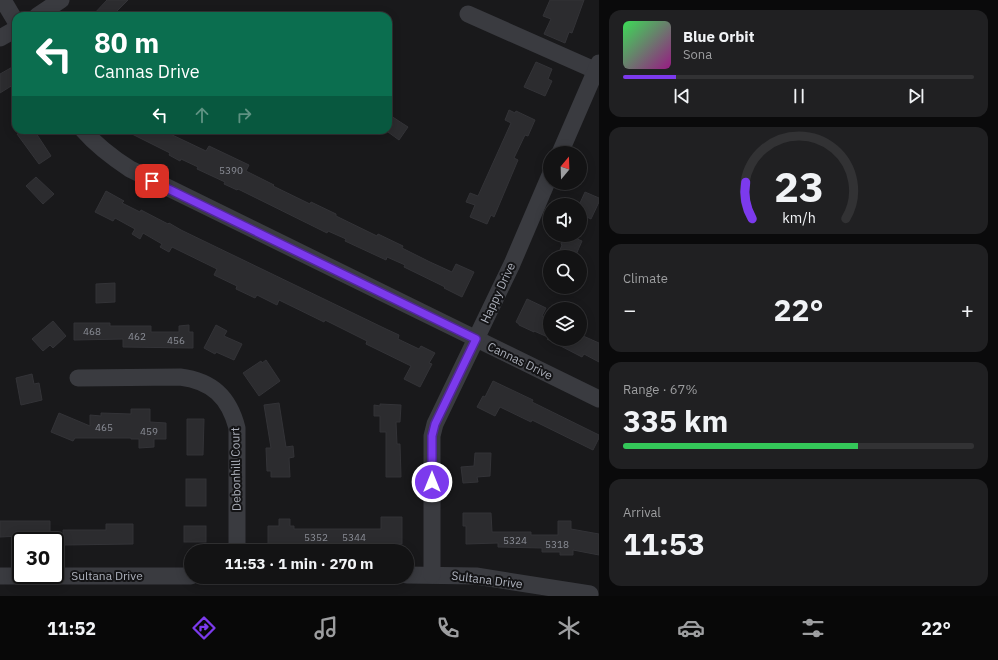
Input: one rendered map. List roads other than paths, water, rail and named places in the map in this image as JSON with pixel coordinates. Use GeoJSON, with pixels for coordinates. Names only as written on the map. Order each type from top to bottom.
{"type":"FeatureCollection","features":[{"type":"Feature","properties":{"kind":"street"},"geometry":{"type":"LineString","coordinates":[[3,0],[12,15]]}},
{"type":"Feature","properties":{"kind":"street"},"geometry":{"type":"LineString","coordinates":[[43,12],[61,0]]}},
{"type":"Feature","properties":{"kind":"street"},"geometry":{"type":"LineString","coordinates":[[468,14],[598,68],[563,146]]}},
{"type":"Feature","properties":{"kind":"street"},"geometry":{"type":"LineString","coordinates":[[0,38],[12,31]]}},
{"type":"Feature","properties":{"kind":"street","name":"Cannas Drive"},"geometry":{"type":"LineString","coordinates":[[87,134],[110,156],[130,170],[599,399]]}},
{"type":"Feature","properties":{"kind":"street","name":"Happy Drive"},"geometry":{"type":"LineString","coordinates":[[432,575],[432,436],[435,424],[512,264],[544,190]]}},
{"type":"Feature","properties":{"kind":"street","name":"Debonhill Court"},"geometry":{"type":"LineString","coordinates":[[78,378],[191,378],[203,382],[222,396],[229,406],[237,428],[237,544]]}},
{"type":"Feature","properties":{"kind":"street","name":"Sultana Drive"},"geometry":{"type":"LineString","coordinates":[[414,575],[476,576],[590,594]]}},
{"type":"Feature","properties":{"kind":"street","name":"Sultana Drive"},"geometry":{"type":"LineString","coordinates":[[0,576],[184,576]]}}]}
